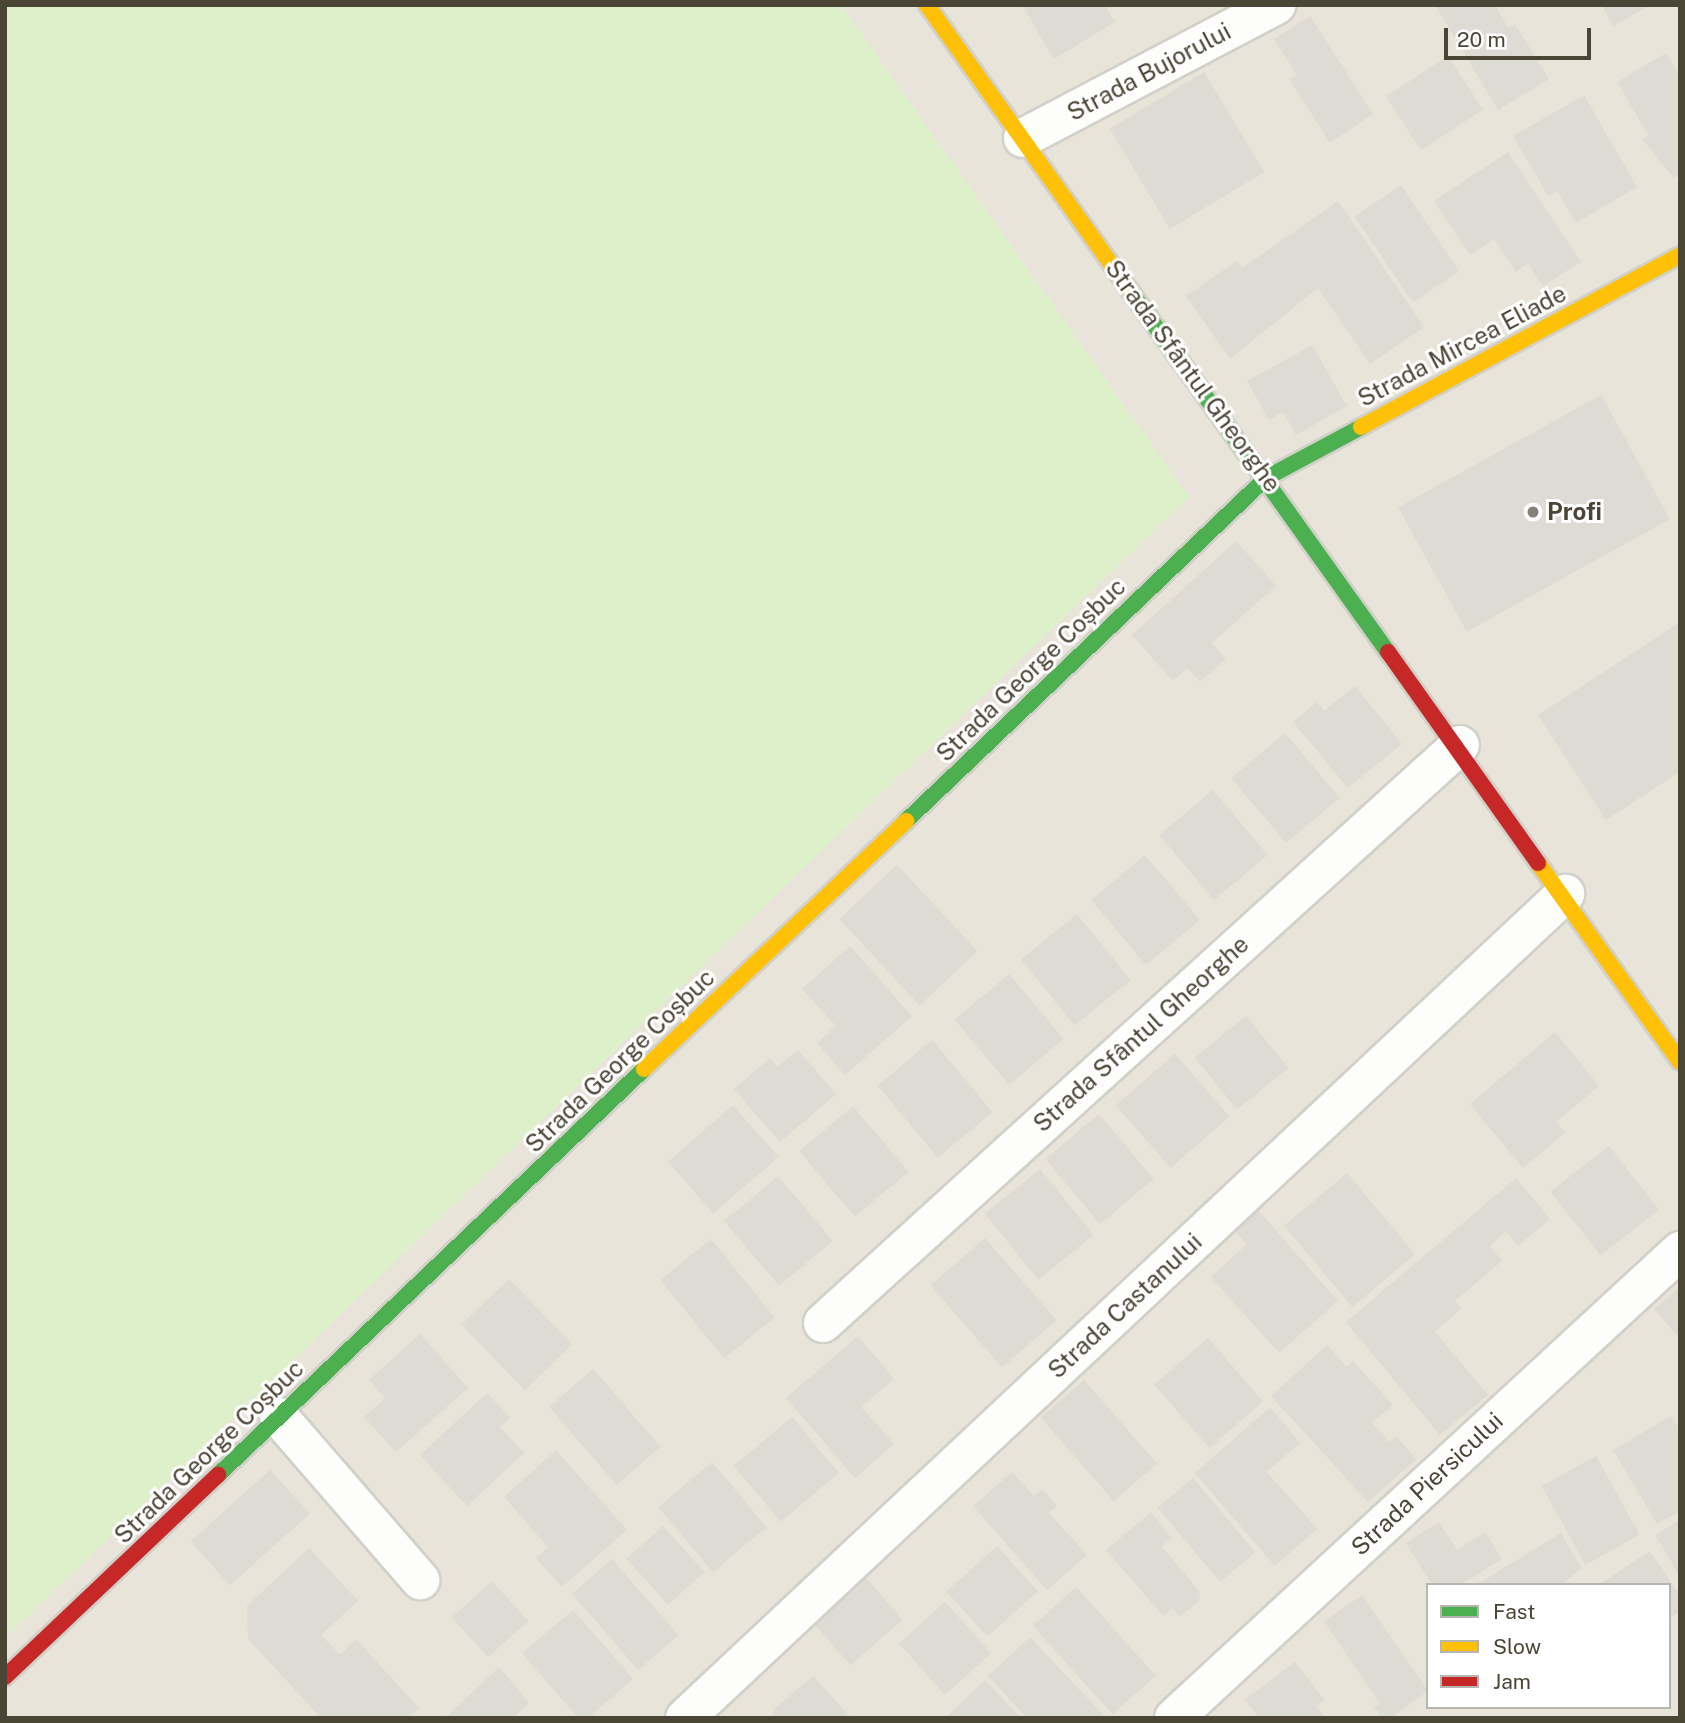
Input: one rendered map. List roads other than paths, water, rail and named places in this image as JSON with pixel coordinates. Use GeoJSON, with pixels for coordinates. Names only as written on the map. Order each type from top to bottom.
{"type":"FeatureCollection","features":[{"type":"Feature","properties":{"kind":"street","name":"Strada Sfântul Gheorghe"},"geometry":{"type":"LineString","coordinates":[[927,5],[1460,745],[1680,1062]]}},
{"type":"Feature","properties":{"kind":"street","name":"Strada Bujorului"},"geometry":{"type":"LineString","coordinates":[[1023,138],[1276,5]]}},
{"type":"Feature","properties":{"kind":"street","name":"Strada Mircea Eliade"},"geometry":{"type":"LineString","coordinates":[[1266,478],[1680,255]]}},
{"type":"Feature","properties":{"kind":"street","name":"Strada George Coșbuc"},"geometry":{"type":"LineString","coordinates":[[5,1677],[1266,478]]}},
{"type":"Feature","properties":{"kind":"street","name":"Strada Sfântul Gheorghe"},"geometry":{"type":"LineString","coordinates":[[823,1323],[1460,745]]}},
{"type":"Feature","properties":{"kind":"street","name":"Strada Castanului"},"geometry":{"type":"LineString","coordinates":[[685,1718],[1565,894]]}},
{"type":"Feature","properties":{"kind":"street","name":"Strada Piersicului"},"geometry":{"type":"LineString","coordinates":[[1174,1718],[1680,1251]]}},
{"type":"Feature","properties":{"kind":"street"},"geometry":{"type":"LineString","coordinates":[[279,1417],[420,1580]]}},
{"type":"Feature","properties":{"kind":"place","name":"Profi"},"geometry":{"type":"Point","coordinates":[1533,512]}}]}
